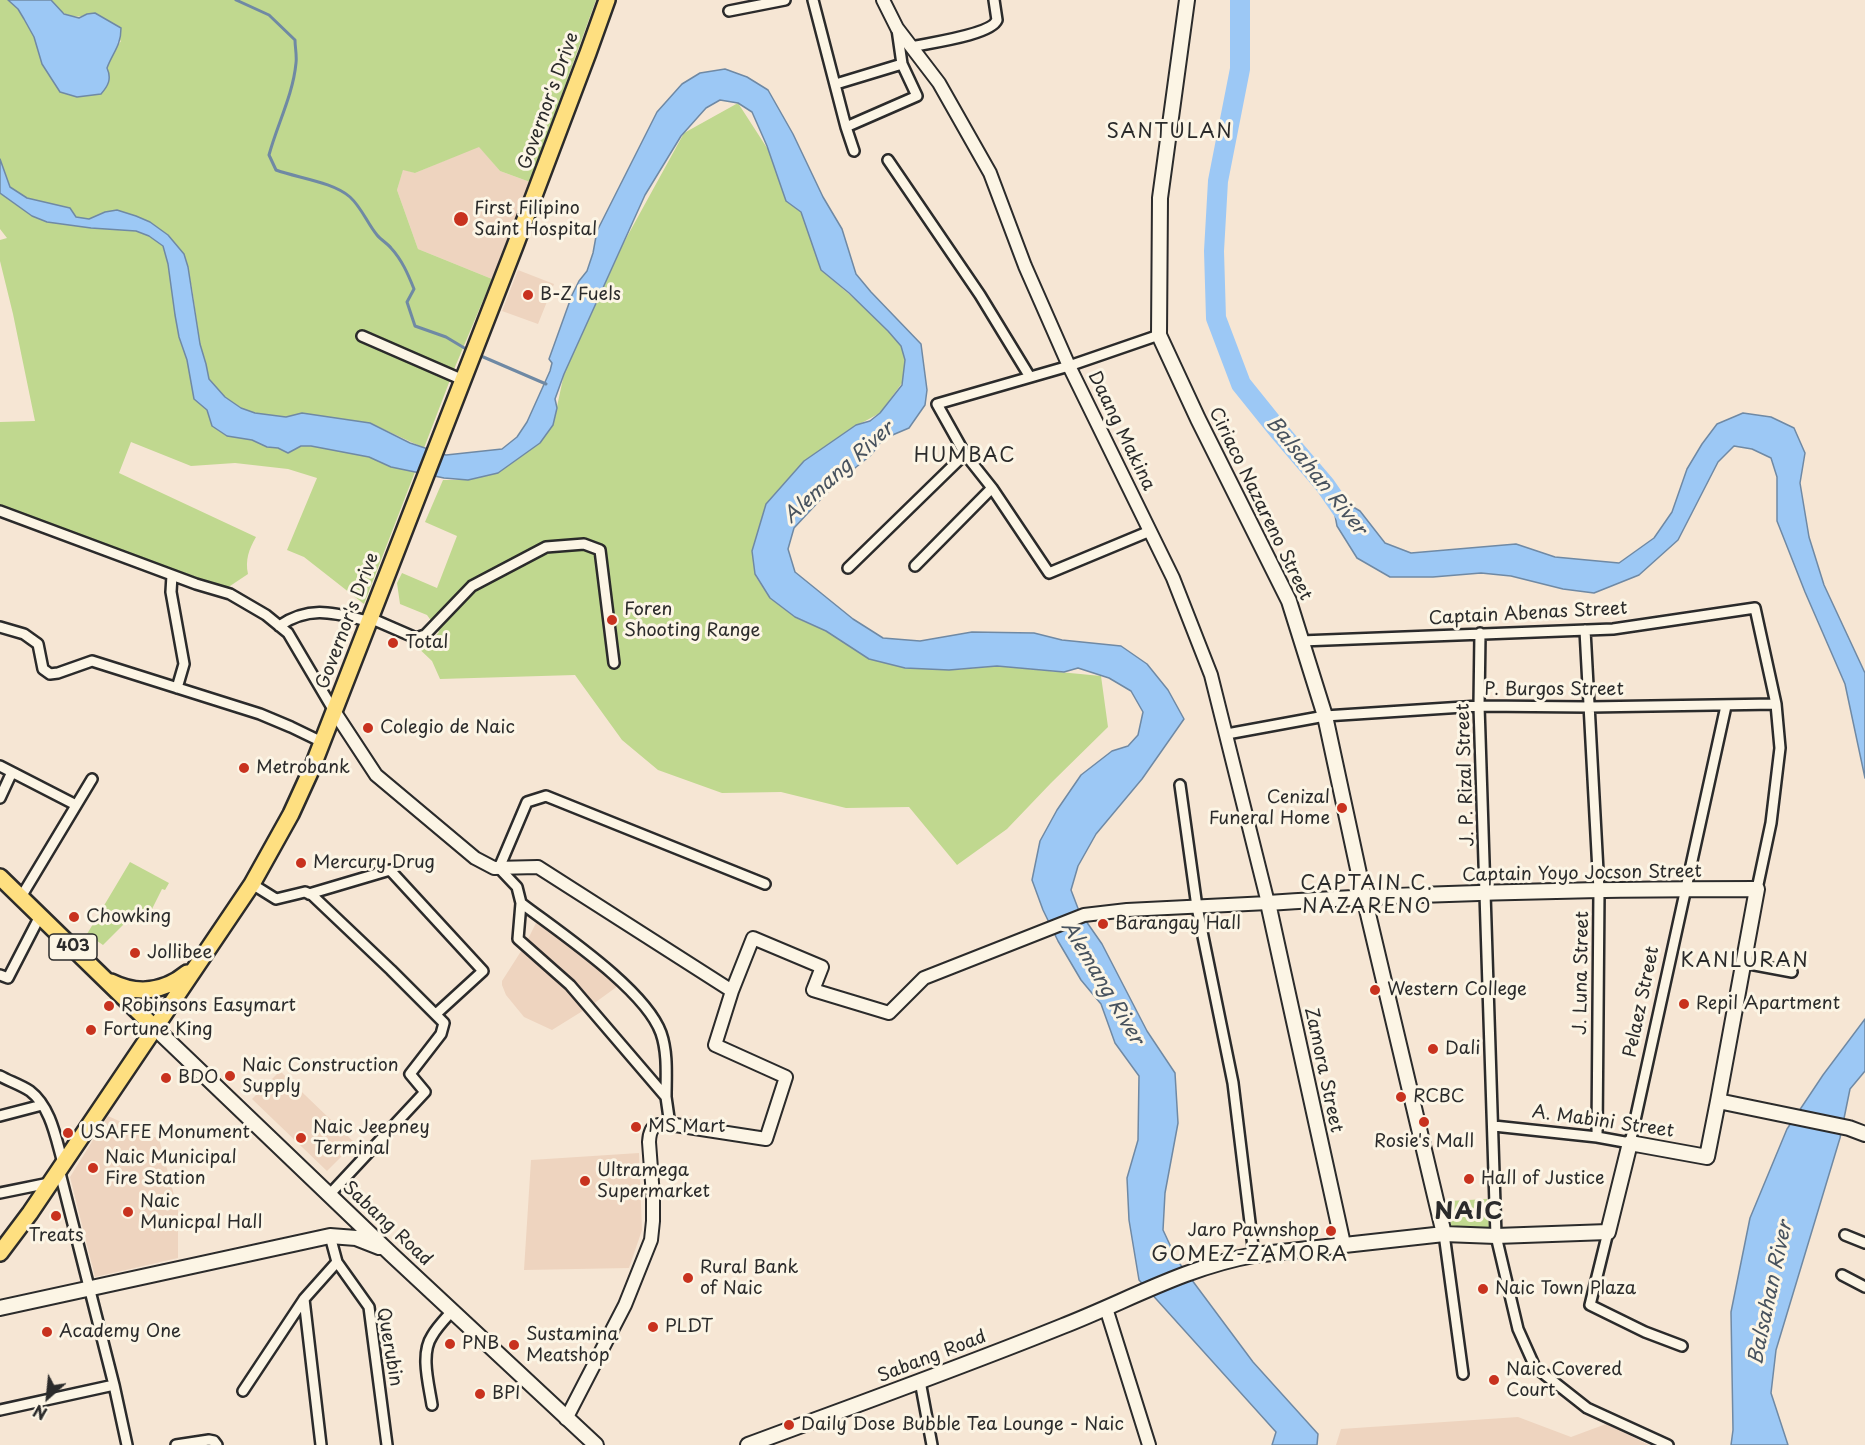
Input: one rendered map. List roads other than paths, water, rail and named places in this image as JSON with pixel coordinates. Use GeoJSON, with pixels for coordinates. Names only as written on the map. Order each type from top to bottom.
{"type":"FeatureCollection","features":[{"type":"Feature","properties":{"kind":"main road","name":"Governor's Drive"},"geometry":{"type":"LineString","coordinates":[[0,1253],[30,1213],[252,884],[291,814],[322,742],[444,430],[607,0]]}},
{"type":"Feature","properties":{"kind":"main road","name":"Ciriaco Nazareno Street"},"geometry":{"type":"LineString","coordinates":[[1187,0],[1160,198],[1159,335],[1198,419],[1289,601],[1325,716],[1364,897],[1444,1234]]}},
{"type":"Feature","properties":{"kind":"main road","name":"403"},"geometry":{"type":"LineString","coordinates":[[0,877],[155,1029]]}},
{"type":"Feature","properties":{"kind":"main road","name":"Captain Yoyo Jocson Street"},"geometry":{"type":"LineString","coordinates":[[1268,903],[1364,897],[1757,889]]}},
{"type":"Feature","properties":{"kind":"main road"},"geometry":{"type":"LineString","coordinates":[[1757,889],[1718,1101],[1849,1128],[1865,1134]]}},
{"type":"Feature","properties":{"kind":"main road","name":"Zamora Street"},"geometry":{"type":"LineString","coordinates":[[1268,903],[1343,1245]]}},
{"type":"Feature","properties":{"kind":"main road"},"geometry":{"type":"LineString","coordinates":[[106,979],[125,988],[158,989],[175,982],[198,963]]}},
{"type":"Feature","properties":{"kind":"main road","name":"Sabang Road"},"geometry":{"type":"LineString","coordinates":[[155,1029],[596,1445]]}},
{"type":"Feature","properties":{"kind":"main road","name":"A. Mabini Street"},"geometry":{"type":"LineString","coordinates":[[1630,1143],[1707,1156],[1718,1101]]}},
{"type":"Feature","properties":{"kind":"main road","name":"Pelaez Street"},"geometry":{"type":"LineString","coordinates":[[1608,1232],[1630,1143]]}},
{"type":"Feature","properties":{"kind":"main road","name":"Sabang Road"},"geometry":{"type":"LineString","coordinates":[[748,1445],[920,1381],[1106,1308],[1195,1270],[1229,1260],[1254,1255],[1444,1234],[1496,1236],[1608,1232]]}},
{"type":"Feature","properties":{"kind":"main road"},"geometry":{"type":"LineString","coordinates":[[0,1308],[330,1236],[363,1240],[391,1254]]}},
{"type":"Feature","properties":{"kind":"street"},"geometry":{"type":"LineString","coordinates":[[729,12],[785,0]]}},
{"type":"Feature","properties":{"kind":"street"},"geometry":{"type":"LineString","coordinates":[[813,0],[854,151]]}},
{"type":"Feature","properties":{"kind":"street","name":"Daang Makina"},"geometry":{"type":"LineString","coordinates":[[883,0],[897,28],[939,83],[990,173],[1025,266],[1069,366],[1173,578],[1210,675],[1227,734],[1268,903]]}},
{"type":"Feature","properties":{"kind":"street"},"geometry":{"type":"LineString","coordinates":[[911,47],[992,27],[997,20],[994,0]]}},
{"type":"Feature","properties":{"kind":"street"},"geometry":{"type":"LineString","coordinates":[[846,127],[917,96],[902,64],[897,28]]}},
{"type":"Feature","properties":{"kind":"street"},"geometry":{"type":"LineString","coordinates":[[836,84],[902,64]]}},
{"type":"Feature","properties":{"kind":"street"},"geometry":{"type":"LineString","coordinates":[[888,160],[980,295],[1030,377]]}},
{"type":"Feature","properties":{"kind":"street"},"geometry":{"type":"LineString","coordinates":[[1150,531],[1049,573],[992,488],[965,454],[937,404],[1069,366],[1159,335]]}},
{"type":"Feature","properties":{"kind":"street"},"geometry":{"type":"LineString","coordinates":[[362,336],[463,380]]}},
{"type":"Feature","properties":{"kind":"street"},"geometry":{"type":"LineString","coordinates":[[848,568],[965,454]]}},
{"type":"Feature","properties":{"kind":"street"},"geometry":{"type":"LineString","coordinates":[[915,566],[992,488]]}},
{"type":"Feature","properties":{"kind":"street"},"geometry":{"type":"LineString","coordinates":[[0,511],[172,575],[230,594],[266,615],[288,633],[334,711],[376,775],[475,858],[494,868],[538,867],[732,991],[715,1045],[786,1077],[766,1139],[659,1124],[649,1133],[653,1221],[651,1240],[625,1305],[566,1419]]}},
{"type":"Feature","properties":{"kind":"street"},"geometry":{"type":"LineString","coordinates":[[279,626],[292,617],[310,613],[369,619],[416,638],[425,636],[472,586],[546,547],[584,544],[600,550],[614,663]]}},
{"type":"Feature","properties":{"kind":"street"},"geometry":{"type":"LineString","coordinates":[[172,575],[171,592],[184,664],[177,688]]}},
{"type":"Feature","properties":{"kind":"street","name":"Captain Abenas Street"},"geometry":{"type":"LineString","coordinates":[[1301,641],[1613,630],[1755,608],[1776,704]]}},
{"type":"Feature","properties":{"kind":"street"},"geometry":{"type":"LineString","coordinates":[[0,627],[24,634],[38,644],[43,669],[50,674],[92,661],[261,714],[322,742]]}},
{"type":"Feature","properties":{"kind":"street","name":"J. Luna Street"},"geometry":{"type":"LineString","coordinates":[[1585,630],[1599,891],[1597,1137]]}},
{"type":"Feature","properties":{"kind":"street","name":"J. P. Rizal Street"},"geometry":{"type":"LineString","coordinates":[[1480,633],[1479,706],[1496,1236],[1518,1329],[1536,1367],[1587,1408],[1655,1442],[1668,1445]]}},
{"type":"Feature","properties":{"kind":"street"},"geometry":{"type":"LineString","coordinates":[[1757,889],[1771,823],[1780,748],[1776,704]]}},
{"type":"Feature","properties":{"kind":"street","name":"P. Burgos Street"},"geometry":{"type":"LineString","coordinates":[[1227,734],[1325,716],[1479,706],[1776,704]]}},
{"type":"Feature","properties":{"kind":"street","name":"Pelaez Street"},"geometry":{"type":"LineString","coordinates":[[1630,1143],[1726,706]]}},
{"type":"Feature","properties":{"kind":"street"},"geometry":{"type":"LineString","coordinates":[[0,766],[76,805]]}},
{"type":"Feature","properties":{"kind":"street"},"geometry":{"type":"LineString","coordinates":[[0,798],[12,772]]}},
{"type":"Feature","properties":{"kind":"street"},"geometry":{"type":"LineString","coordinates":[[21,897],[92,779]]}},
{"type":"Feature","properties":{"kind":"street"},"geometry":{"type":"LineString","coordinates":[[1180,785],[1197,906],[1233,1083],[1254,1255]]}},
{"type":"Feature","properties":{"kind":"street"},"geometry":{"type":"LineString","coordinates":[[499,868],[527,802],[546,796],[765,884]]}},
{"type":"Feature","properties":{"kind":"street"},"geometry":{"type":"LineString","coordinates":[[499,868],[517,886],[521,903],[518,939],[570,985],[666,1097]]}},
{"type":"Feature","properties":{"kind":"street"},"geometry":{"type":"LineString","coordinates":[[309,894],[390,870],[483,971],[436,1014]]}},
{"type":"Feature","properties":{"kind":"street"},"geometry":{"type":"LineString","coordinates":[[252,884],[276,898],[305,892],[309,894],[444,1023],[444,1028],[410,1074],[425,1092],[329,1195]]}},
{"type":"Feature","properties":{"kind":"street"},"geometry":{"type":"LineString","coordinates":[[521,903],[590,956],[640,1000],[661,1033],[666,1063],[666,1097],[670,1125]]}},
{"type":"Feature","properties":{"kind":"street","name":"Captain Yoyo Jocson Street"},"geometry":{"type":"LineString","coordinates":[[732,991],[753,938],[822,967],[813,990],[889,1013],[924,978],[1084,915],[1127,910],[1268,903]]}},
{"type":"Feature","properties":{"kind":"street"},"geometry":{"type":"LineString","coordinates":[[0,975],[8,978],[40,916]]}},
{"type":"Feature","properties":{"kind":"street"},"geometry":{"type":"LineString","coordinates":[[1744,963],[1792,972]]}},
{"type":"Feature","properties":{"kind":"street"},"geometry":{"type":"LineString","coordinates":[[0,1076],[30,1091],[42,1105],[50,1120],[127,1445]]}},
{"type":"Feature","properties":{"kind":"street"},"geometry":{"type":"LineString","coordinates":[[0,1116],[42,1105]]}},
{"type":"Feature","properties":{"kind":"street","name":"A. Mabini Street"},"geometry":{"type":"LineString","coordinates":[[1494,1125],[1630,1143]]}},
{"type":"Feature","properties":{"kind":"street"},"geometry":{"type":"LineString","coordinates":[[0,1193],[49,1183]]}},
{"type":"Feature","properties":{"kind":"street","name":"Pelaez Street"},"geometry":{"type":"LineString","coordinates":[[1608,1232],[1590,1305],[1645,1332],[1682,1346]]}},
{"type":"Feature","properties":{"kind":"street","name":"Ciriaco Nazareno Street"},"geometry":{"type":"LineString","coordinates":[[1444,1234],[1462,1374]]}},
{"type":"Feature","properties":{"kind":"street"},"geometry":{"type":"LineString","coordinates":[[1845,1235],[1865,1243]]}},
{"type":"Feature","properties":{"kind":"street"},"geometry":{"type":"LineString","coordinates":[[243,1391],[304,1299],[337,1262],[330,1236]]}},
{"type":"Feature","properties":{"kind":"street","name":"Querubin"},"geometry":{"type":"LineString","coordinates":[[337,1262],[369,1307],[387,1445]]}},
{"type":"Feature","properties":{"kind":"street"},"geometry":{"type":"LineString","coordinates":[[1842,1275],[1865,1287]]}},
{"type":"Feature","properties":{"kind":"street"},"geometry":{"type":"LineString","coordinates":[[304,1299],[321,1445]]}},
{"type":"Feature","properties":{"kind":"street"},"geometry":{"type":"LineString","coordinates":[[1106,1308],[1149,1445]]}},
{"type":"Feature","properties":{"kind":"street"},"geometry":{"type":"LineString","coordinates":[[432,1405],[426,1364],[427,1350],[430,1337],[453,1310]]}},
{"type":"Feature","properties":{"kind":"street"},"geometry":{"type":"LineString","coordinates":[[920,1381],[932,1445]]}},
{"type":"Feature","properties":{"kind":"street"},"geometry":{"type":"LineString","coordinates":[[0,1410],[114,1385]]}},
{"type":"Feature","properties":{"kind":"street"},"geometry":{"type":"LineString","coordinates":[[176,1445],[209,1440],[214,1441],[217,1445]]}},
{"type":"Feature","properties":{"kind":"water"},"geometry":{"type":"Polygon","coordinates":[[[8,0],[51,0],[64,14],[79,18],[95,13],[121,28],[118,44],[107,68],[108,82],[101,94],[77,97],[60,92],[42,64],[34,37],[24,19],[18,9],[8,0]]]}},
{"type":"Feature","properties":{"kind":"water","name":"Alemang River"},"geometry":{"type":"Polygon","coordinates":[[[725,69],[747,77],[768,90],[842,229],[856,274],[921,344],[927,390],[925,405],[909,428],[883,439],[871,455],[834,485],[794,528],[788,549],[795,572],[853,619],[883,638],[920,641],[972,632],[1034,633],[1062,640],[1121,646],[1147,664],[1168,690],[1184,719],[1142,779],[1096,834],[1078,866],[1071,890],[1079,911],[1102,944],[1147,1031],[1175,1073],[1178,1123],[1165,1193],[1163,1230],[1177,1260],[1253,1362],[1318,1434],[1317,1445],[1272,1445],[1276,1432],[1139,1280],[1129,1220],[1127,1178],[1138,1140],[1139,1076],[1115,1043],[1101,1004],[1081,980],[1058,941],[1032,880],[1040,841],[1057,810],[1081,775],[1112,751],[1128,746],[1138,735],[1143,712],[1131,691],[1109,678],[1078,668],[1064,672],[997,666],[949,670],[905,668],[869,659],[826,631],[795,617],[770,598],[755,574],[752,551],[766,504],[804,461],[856,425],[870,421],[880,413],[902,385],[905,360],[901,346],[888,331],[849,293],[821,270],[801,212],[786,201],[767,146],[752,112],[738,103],[720,100],[706,108],[681,136],[645,195],[564,374],[555,399],[557,408],[553,425],[540,443],[498,473],[468,480],[444,478],[391,467],[369,457],[311,446],[301,446],[288,453],[252,440],[227,436],[212,426],[207,410],[194,399],[187,360],[179,337],[168,264],[163,246],[149,236],[136,231],[47,222],[32,216],[0,193],[0,159],[10,187],[27,198],[70,208],[76,217],[89,219],[117,210],[150,222],[168,235],[184,254],[188,267],[200,344],[209,379],[225,397],[241,408],[255,413],[286,417],[302,413],[370,423],[410,443],[446,455],[502,449],[517,437],[527,422],[550,371],[552,363],[549,359],[572,295],[587,271],[597,231],[657,112],[682,84],[700,73],[725,69]]]}},
{"type":"Feature","properties":{"kind":"water"},"geometry":{"type":"Polygon","coordinates":[[[1743,413],[1771,417],[1794,428],[1805,453],[1800,483],[1809,537],[1824,585],[1865,673],[1865,778],[1845,684],[1777,521],[1777,477],[1771,458],[1752,449],[1734,446],[1718,462],[1678,540],[1639,575],[1594,593],[1563,589],[1511,576],[1481,573],[1433,577],[1390,577],[1357,558],[1337,526],[1331,494],[1360,511],[1385,543],[1411,553],[1516,544],[1555,557],[1619,563],[1654,538],[1672,512],[1687,469],[1717,424],[1743,413]]]}},
{"type":"Feature","properties":{"kind":"water"},"geometry":{"type":"Polygon","coordinates":[[[1865,1019],[1865,1071],[1850,1089],[1840,1138],[1776,1350],[1771,1393],[1788,1445],[1731,1445],[1733,1430],[1731,1312],[1750,1218],[1787,1129],[1823,1075],[1865,1019]]]}},
{"type":"Feature","properties":{"kind":"waterway"},"geometry":{"type":"LineString","coordinates":[[236,0],[269,15],[295,40],[294,75],[269,155],[276,170],[325,184],[350,197],[370,226],[395,253],[404,267],[414,289],[407,302],[415,326],[446,337],[466,349]]}},
{"type":"Feature","properties":{"kind":"waterway","name":"Balsahan River"},"geometry":{"type":"LineString","coordinates":[[1240,0],[1240,69],[1218,181],[1214,251],[1216,318],[1241,384],[1325,485],[1345,514]]}},
{"type":"Feature","properties":{"kind":"waterway"},"geometry":{"type":"LineString","coordinates":[[481,356],[546,384]]}},
{"type":"Feature","properties":{"kind":"place","name":"First Filipino Saint Hospital"},"geometry":{"type":"Point","coordinates":[461,219]}},
{"type":"Feature","properties":{"kind":"place","name":"B-Z Fuels"},"geometry":{"type":"Point","coordinates":[528,295]}},
{"type":"Feature","properties":{"kind":"place","name":"Foren Shooting Range"},"geometry":{"type":"Point","coordinates":[612,620]}},
{"type":"Feature","properties":{"kind":"place","name":"Total"},"geometry":{"type":"Point","coordinates":[393,643]}},
{"type":"Feature","properties":{"kind":"place","name":"Colegio de Naic"},"geometry":{"type":"Point","coordinates":[368,728]}},
{"type":"Feature","properties":{"kind":"place","name":"Metrobank"},"geometry":{"type":"Point","coordinates":[244,768]}},
{"type":"Feature","properties":{"kind":"place","name":"Cenizal Funeral Home"},"geometry":{"type":"Point","coordinates":[1342,808]}},
{"type":"Feature","properties":{"kind":"place","name":"Mercury Drug"},"geometry":{"type":"Point","coordinates":[301,863]}},
{"type":"Feature","properties":{"kind":"place","name":"Chowking"},"geometry":{"type":"Point","coordinates":[74,917]}},
{"type":"Feature","properties":{"kind":"place","name":"Barangay Hall"},"geometry":{"type":"Point","coordinates":[1103,924]}},
{"type":"Feature","properties":{"kind":"place","name":"Jollibee"},"geometry":{"type":"Point","coordinates":[135,953]}},
{"type":"Feature","properties":{"kind":"place","name":"Western College"},"geometry":{"type":"Point","coordinates":[1375,990]}},
{"type":"Feature","properties":{"kind":"place","name":"Repil Apartment"},"geometry":{"type":"Point","coordinates":[1684,1004]}},
{"type":"Feature","properties":{"kind":"place","name":"Robinsons Easymart"},"geometry":{"type":"Point","coordinates":[109,1006]}},
{"type":"Feature","properties":{"kind":"place","name":"Fortune King"},"geometry":{"type":"Point","coordinates":[91,1030]}},
{"type":"Feature","properties":{"kind":"place","name":"Dali"},"geometry":{"type":"Point","coordinates":[1433,1049]}},
{"type":"Feature","properties":{"kind":"place","name":"Naic Construction Supply"},"geometry":{"type":"Point","coordinates":[230,1076]}},
{"type":"Feature","properties":{"kind":"place","name":"BDO"},"geometry":{"type":"Point","coordinates":[166,1078]}},
{"type":"Feature","properties":{"kind":"place","name":"RCBC"},"geometry":{"type":"Point","coordinates":[1401,1097]}},
{"type":"Feature","properties":{"kind":"place","name":"Rosie's Mall"},"geometry":{"type":"Point","coordinates":[1424,1122]}},
{"type":"Feature","properties":{"kind":"place","name":"MS Mart"},"geometry":{"type":"Point","coordinates":[636,1127]}},
{"type":"Feature","properties":{"kind":"place","name":"USAFFE Monument"},"geometry":{"type":"Point","coordinates":[68,1133]}},
{"type":"Feature","properties":{"kind":"place","name":"Naic Jeepney Terminal"},"geometry":{"type":"Point","coordinates":[301,1138]}},
{"type":"Feature","properties":{"kind":"place","name":"Naic Municipal Fire Station"},"geometry":{"type":"Point","coordinates":[93,1168]}},
{"type":"Feature","properties":{"kind":"place","name":"Hall of Justice"},"geometry":{"type":"Point","coordinates":[1469,1179]}},
{"type":"Feature","properties":{"kind":"place","name":"Ultramega Supermarket"},"geometry":{"type":"Point","coordinates":[585,1181]}},
{"type":"Feature","properties":{"kind":"place","name":"Naic Municpal Hall"},"geometry":{"type":"Point","coordinates":[128,1212]}},
{"type":"Feature","properties":{"kind":"place","name":"Treats"},"geometry":{"type":"Point","coordinates":[56,1216]}},
{"type":"Feature","properties":{"kind":"place","name":"Jaro Pawnshop"},"geometry":{"type":"Point","coordinates":[1331,1231]}},
{"type":"Feature","properties":{"kind":"place","name":"Rural Bank of Naic"},"geometry":{"type":"Point","coordinates":[688,1278]}},
{"type":"Feature","properties":{"kind":"place","name":"Naic Town Plaza"},"geometry":{"type":"Point","coordinates":[1483,1289]}},
{"type":"Feature","properties":{"kind":"place","name":"PLDT"},"geometry":{"type":"Point","coordinates":[653,1327]}},
{"type":"Feature","properties":{"kind":"place","name":"Academy One"},"geometry":{"type":"Point","coordinates":[47,1332]}},
{"type":"Feature","properties":{"kind":"place","name":"PNB"},"geometry":{"type":"Point","coordinates":[450,1344]}},
{"type":"Feature","properties":{"kind":"place","name":"Sustamina Meatshop"},"geometry":{"type":"Point","coordinates":[514,1345]}},
{"type":"Feature","properties":{"kind":"place","name":"Naic Covered Court"},"geometry":{"type":"Point","coordinates":[1494,1380]}},
{"type":"Feature","properties":{"kind":"place","name":"BPI"},"geometry":{"type":"Point","coordinates":[480,1394]}},
{"type":"Feature","properties":{"kind":"place","name":"Daily Dose Bubble Tea Lounge - Naic"},"geometry":{"type":"Point","coordinates":[789,1425]}},
{"type":"Feature","properties":{"kind":"district","name":"SANTULAN"},"geometry":{"type":"Point","coordinates":[1170,132]}},
{"type":"Feature","properties":{"kind":"district","name":"HUMBAC"},"geometry":{"type":"Point","coordinates":[965,456]}},
{"type":"Feature","properties":{"kind":"district","name":"CAPTAIN C. NAZARENO"},"geometry":{"type":"Point","coordinates":[1367,896]}},
{"type":"Feature","properties":{"kind":"district","name":"KANLURAN"},"geometry":{"type":"Point","coordinates":[1745,961]}},
{"type":"Feature","properties":{"kind":"district","name":"NAIC"},"geometry":{"type":"Point","coordinates":[1469,1212]}},
{"type":"Feature","properties":{"kind":"district","name":"GOMEZ-ZAMORA"},"geometry":{"type":"Point","coordinates":[1250,1255]}}]}
